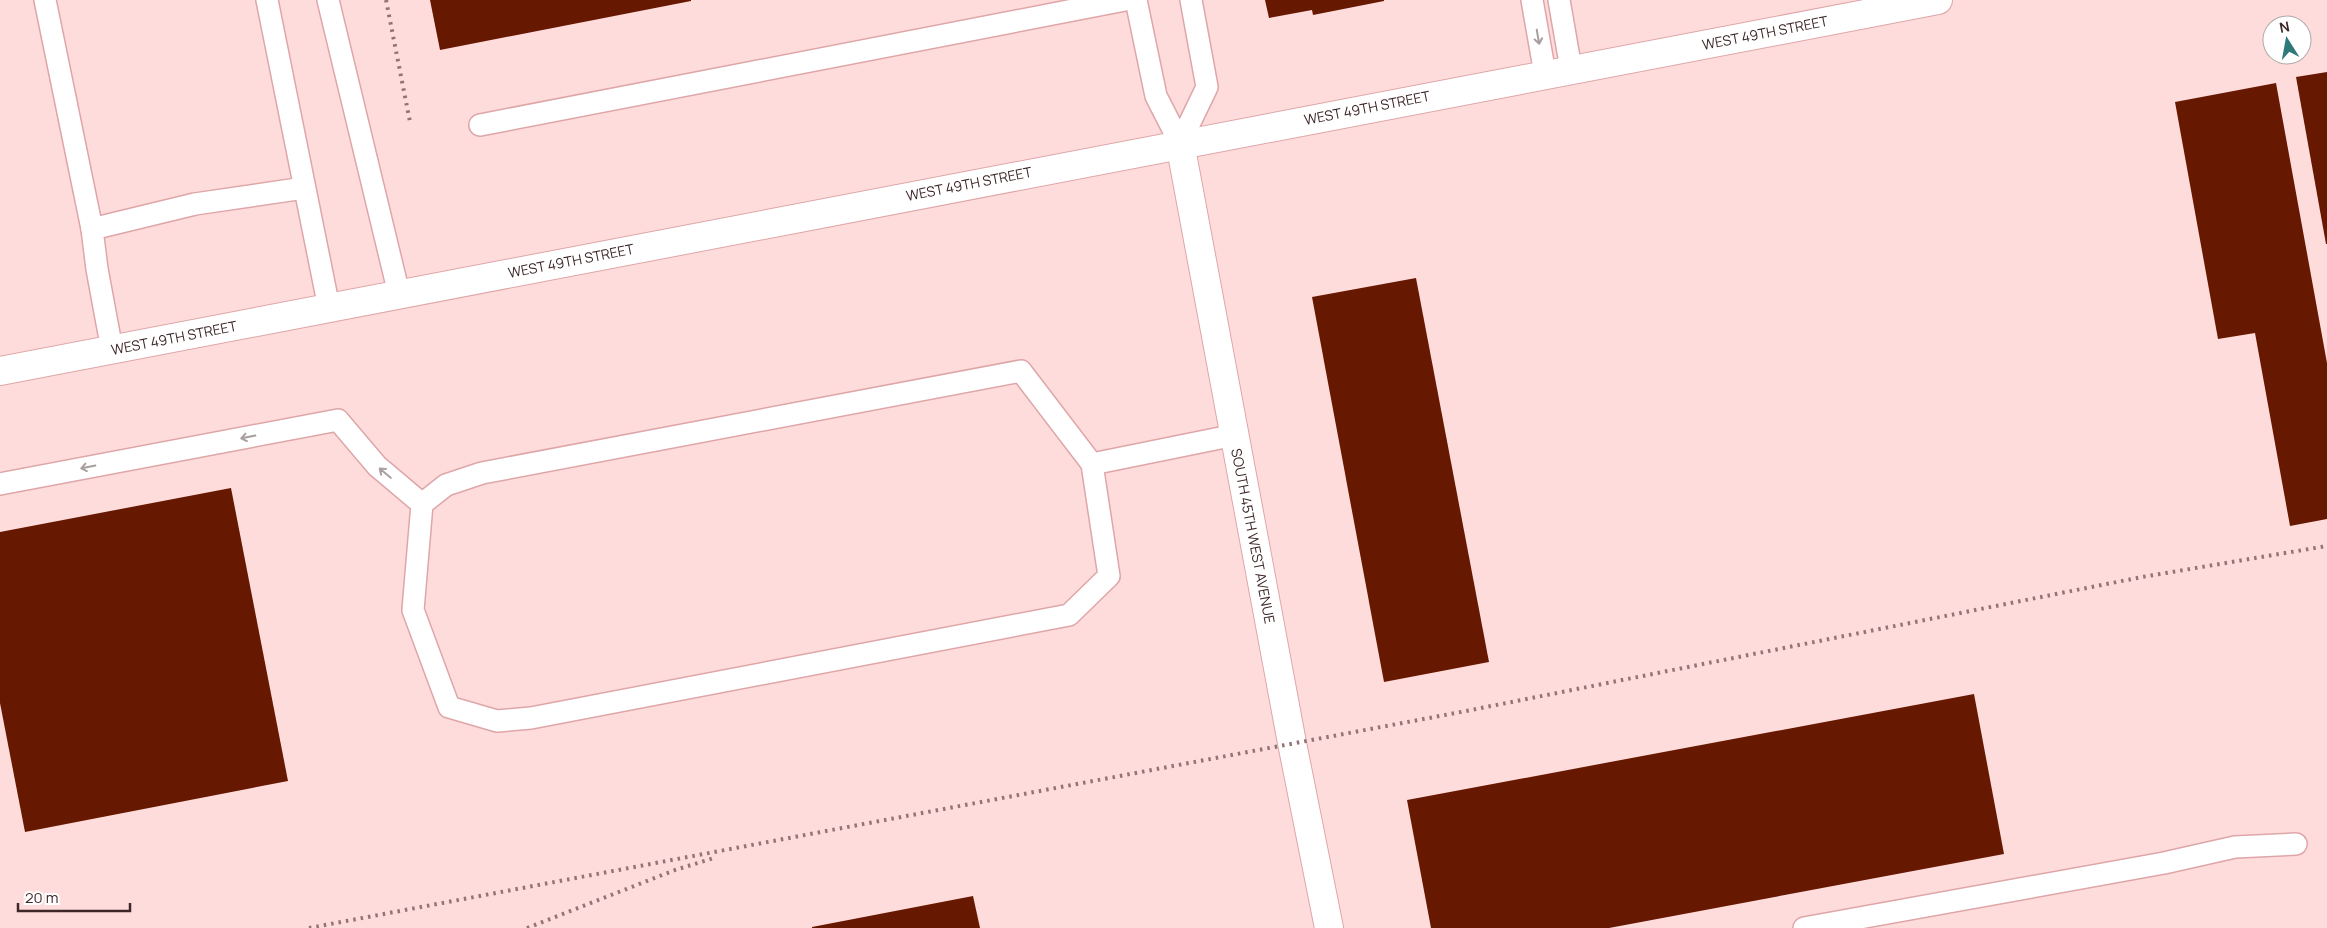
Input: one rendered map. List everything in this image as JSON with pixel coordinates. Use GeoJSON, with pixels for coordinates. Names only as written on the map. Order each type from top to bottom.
{"type":"FeatureCollection","features":[{"type":"Feature","properties":{"kind":"street","name":"WEST 49TH STREET"},"geometry":{"type":"LineString","coordinates":[[0,371],[1558,72],[1858,8],[1938,0]]}},
{"type":"Feature","properties":{"kind":"street","name":"SOUTH 45TH WEST AVENUE"},"geometry":{"type":"LineString","coordinates":[[1180,144],[1290,733],[1329,928]]}},
{"type":"Feature","properties":{"kind":"lane"},"geometry":{"type":"LineString","coordinates":[[45,0],[92,230],[112,350]]}},
{"type":"Feature","properties":{"kind":"lane"},"geometry":{"type":"LineString","coordinates":[[267,0],[329,308]]}},
{"type":"Feature","properties":{"kind":"lane"},"geometry":{"type":"LineString","coordinates":[[328,0],[399,294]]}},
{"type":"Feature","properties":{"kind":"lane"},"geometry":{"type":"LineString","coordinates":[[480,125],[1125,0]]}},
{"type":"Feature","properties":{"kind":"lane"},"geometry":{"type":"LineString","coordinates":[[1136,0],[1156,96],[1180,144]]}},
{"type":"Feature","properties":{"kind":"lane"},"geometry":{"type":"LineString","coordinates":[[1180,144],[1207,87],[1191,0]]}},
{"type":"Feature","properties":{"kind":"lane"},"geometry":{"type":"LineString","coordinates":[[1532,0],[1558,72]]}},
{"type":"Feature","properties":{"kind":"lane"},"geometry":{"type":"LineString","coordinates":[[1558,72],[1559,0]]}},
{"type":"Feature","properties":{"kind":"lane"},"geometry":{"type":"LineString","coordinates":[[92,230],[195,204],[304,188]]}},
{"type":"Feature","properties":{"kind":"lane"},"geometry":{"type":"LineString","coordinates":[[1021,370],[1092,464],[1109,576],[1069,615],[531,718],[498,721],[449,707],[413,610],[422,504],[446,485],[482,473],[1021,370]]}},
{"type":"Feature","properties":{"kind":"lane"},"geometry":{"type":"LineString","coordinates":[[0,484],[338,420],[377,466],[422,504]]}},
{"type":"Feature","properties":{"kind":"lane"},"geometry":{"type":"LineString","coordinates":[[1092,464],[1235,435]]}},
{"type":"Feature","properties":{"kind":"lane"},"geometry":{"type":"LineString","coordinates":[[1804,928],[2164,863],[2235,847],[2296,844]]}},
{"type":"Feature","properties":{"kind":"building"},"geometry":{"type":"Polygon","coordinates":[[[430,0],[691,0],[691,1],[440,50],[430,0]]]}},
{"type":"Feature","properties":{"kind":"building"},"geometry":{"type":"Polygon","coordinates":[[[1265,0],[1384,1],[1313,15],[1312,10],[1269,18],[1265,0]]]}},
{"type":"Feature","properties":{"kind":"building"},"geometry":{"type":"Polygon","coordinates":[[[2327,72],[2327,244],[2326,244],[2296,77],[2327,72]]]}},
{"type":"Feature","properties":{"kind":"building"},"geometry":{"type":"Polygon","coordinates":[[[2276,83],[2327,363],[2327,519],[2290,526],[2255,333],[2218,339],[2175,102],[2276,83]]]}},
{"type":"Feature","properties":{"kind":"building"},"geometry":{"type":"Polygon","coordinates":[[[1416,278],[1489,662],[1384,682],[1312,297],[1416,278]]]}},
{"type":"Feature","properties":{"kind":"building"},"geometry":{"type":"Polygon","coordinates":[[[231,488],[288,781],[25,832],[0,703],[0,532],[231,488]]]}},
{"type":"Feature","properties":{"kind":"building"},"geometry":{"type":"Polygon","coordinates":[[[1974,694],[2004,854],[1609,928],[1431,928],[1407,800],[1974,694]]]}},
{"type":"Feature","properties":{"kind":"building"},"geometry":{"type":"Polygon","coordinates":[[[973,896],[980,928],[812,928],[812,927],[973,896]]]}},
{"type":"Feature","properties":{"kind":"railway"},"geometry":{"type":"LineString","coordinates":[[386,0],[410,122]]}},
{"type":"Feature","properties":{"kind":"railway"},"geometry":{"type":"LineString","coordinates":[[309,928],[1461,712],[2142,577],[2327,546]]}},
{"type":"Feature","properties":{"kind":"railway"},"geometry":{"type":"LineString","coordinates":[[527,928],[675,870],[714,858]]}}]}
